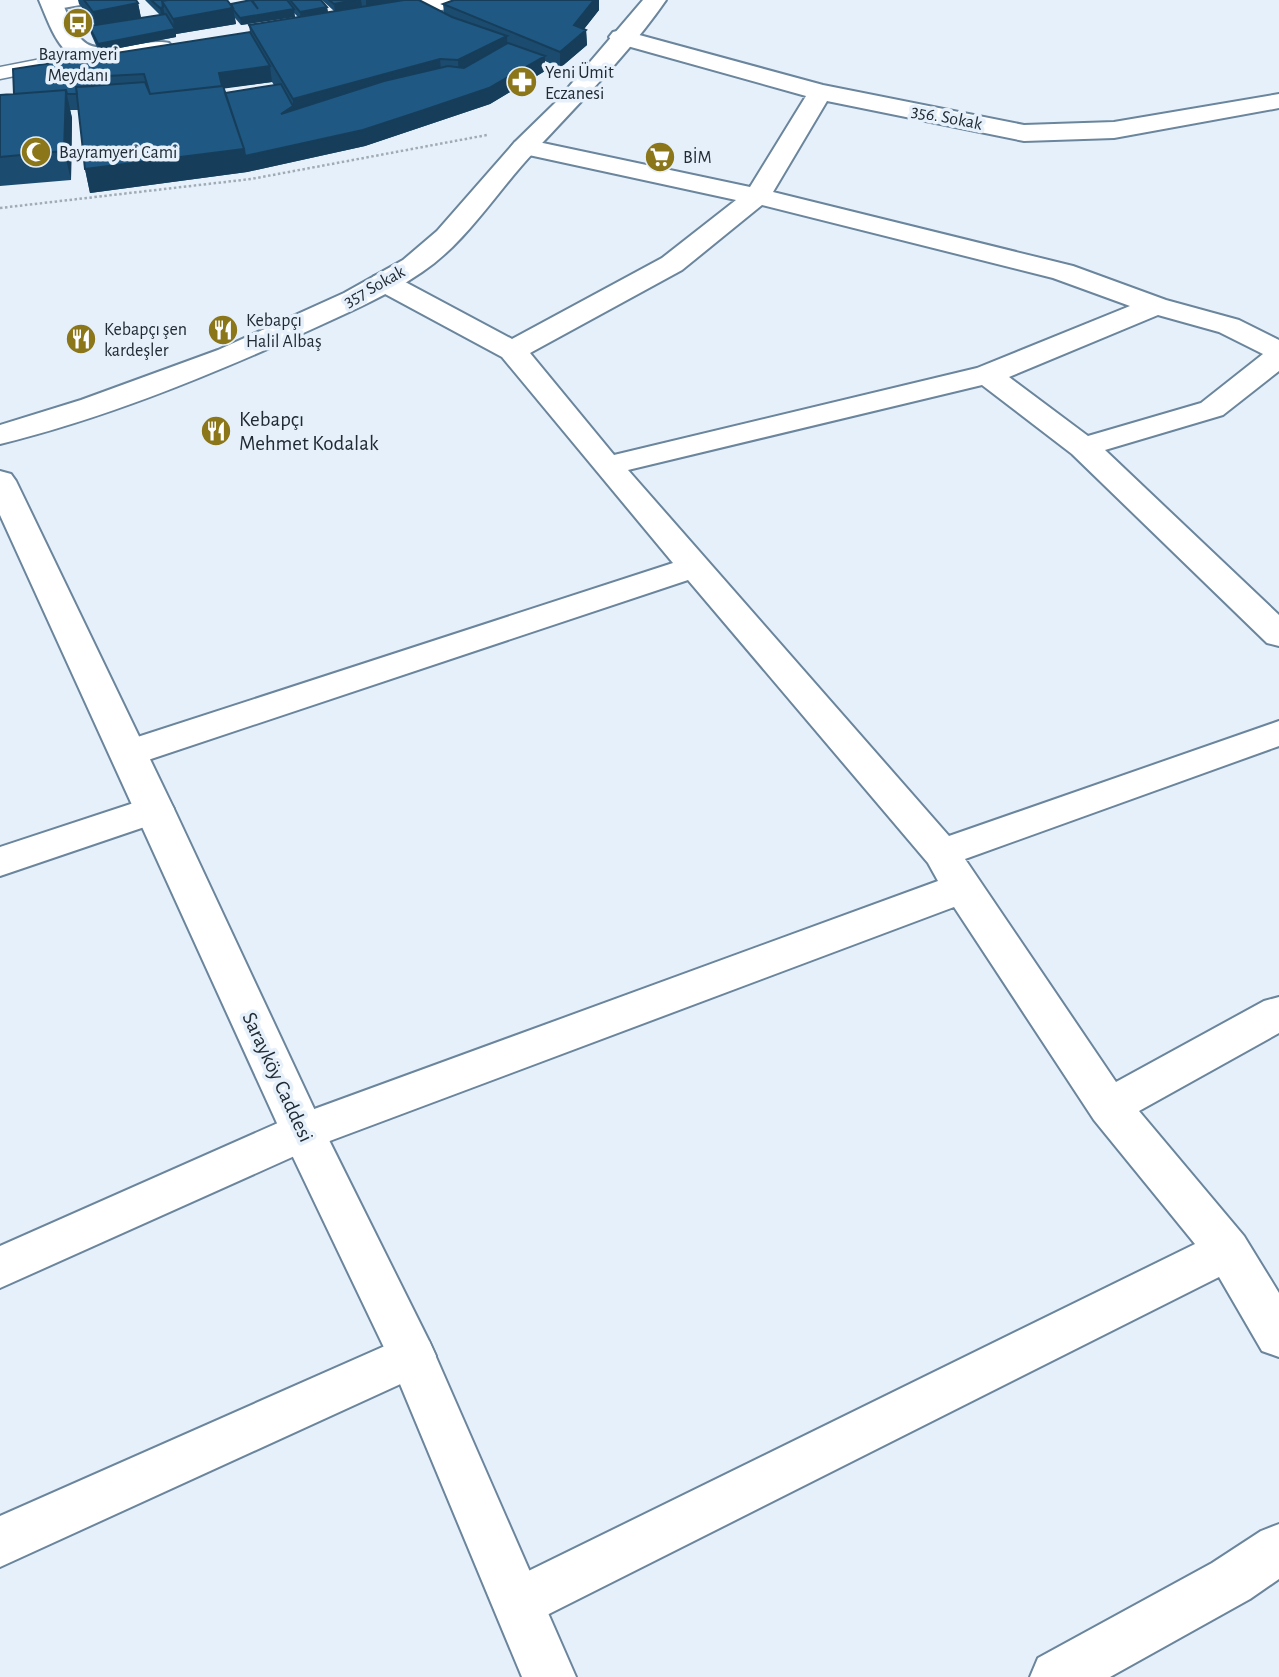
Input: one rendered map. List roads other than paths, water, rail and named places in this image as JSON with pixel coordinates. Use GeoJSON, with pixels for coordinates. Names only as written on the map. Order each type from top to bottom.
{"type":"FeatureCollection","features":[{"type":"Feature","properties":{"kind":"street"},"geometry":{"type":"LineString","coordinates":[[359,15],[463,0]]}},
{"type":"Feature","properties":{"kind":"street","name":"357 Sokak"},"geometry":{"type":"LineString","coordinates":[[0,435],[92,406],[228,356],[354,299],[413,265],[447,237],[524,146],[556,116],[655,0]]}},
{"type":"Feature","properties":{"kind":"street"},"geometry":{"type":"LineString","coordinates":[[58,1],[73,44],[81,50],[97,54]]}},
{"type":"Feature","properties":{"kind":"street","name":"356. Sokak"},"geometry":{"type":"LineString","coordinates":[[621,37],[820,92],[1024,132],[1114,130],[1279,101]]}},
{"type":"Feature","properties":{"kind":"street"},"geometry":{"type":"LineString","coordinates":[[0,73],[97,54],[126,53],[184,44]]}},
{"type":"Feature","properties":{"kind":"street"},"geometry":{"type":"LineString","coordinates":[[512,351],[671,264],[757,196],[820,92]]}},
{"type":"Feature","properties":{"kind":"street"},"geometry":{"type":"LineString","coordinates":[[524,146],[757,196],[1063,272],[1156,306],[1229,326],[1279,353],[1212,410],[1083,447]]}},
{"type":"Feature","properties":{"kind":"street"},"geometry":{"type":"LineString","coordinates":[[384,282],[512,351],[952,870],[1109,1107],[1228,1250],[1279,1336]]}},
{"type":"Feature","properties":{"kind":"street"},"geometry":{"type":"LineString","coordinates":[[607,466],[987,375],[1156,306]]}},
{"type":"Feature","properties":{"kind":"street"},"geometry":{"type":"LineString","coordinates":[[987,375],[1083,447],[1279,635]]}},
{"type":"Feature","properties":{"kind":"street","name":"Sarayköy Caddesi"},"geometry":{"type":"LineString","coordinates":[[0,481],[129,753],[303,1132],[412,1356],[550,1677]]}},
{"type":"Feature","properties":{"kind":"street"},"geometry":{"type":"LineString","coordinates":[[129,753],[694,567]]}},
{"type":"Feature","properties":{"kind":"street"},"geometry":{"type":"LineString","coordinates":[[0,1268],[303,1132],[952,870],[1279,733]]}},
{"type":"Feature","properties":{"kind":"street"},"geometry":{"type":"LineString","coordinates":[[0,862],[155,810]]}},
{"type":"Feature","properties":{"kind":"street"},"geometry":{"type":"LineString","coordinates":[[1109,1107],[1279,1013]]}},
{"type":"Feature","properties":{"kind":"street"},"geometry":{"type":"LineString","coordinates":[[519,1603],[1228,1250]]}},
{"type":"Feature","properties":{"kind":"street"},"geometry":{"type":"LineString","coordinates":[[0,1542],[412,1356]]}},
{"type":"Feature","properties":{"kind":"street"},"geometry":{"type":"LineString","coordinates":[[1057,1677],[1231,1581],[1279,1549]]}},
{"type":"Feature","properties":{"kind":"place","name":"Bayramyeri Meydanı"},"geometry":{"type":"Point","coordinates":[78,23]}},
{"type":"Feature","properties":{"kind":"place","name":"Yeni Ümit Eczanesi"},"geometry":{"type":"Point","coordinates":[522,82]}},
{"type":"Feature","properties":{"kind":"place","name":"Bayramyeri Cami"},"geometry":{"type":"Point","coordinates":[36,152]}},
{"type":"Feature","properties":{"kind":"place","name":"BİM"},"geometry":{"type":"Point","coordinates":[660,157]}},
{"type":"Feature","properties":{"kind":"place","name":"Kebapçı Halil Albaş"},"geometry":{"type":"Point","coordinates":[223,330]}},
{"type":"Feature","properties":{"kind":"place","name":"Kebapçı şen kardeşler"},"geometry":{"type":"Point","coordinates":[81,339]}},
{"type":"Feature","properties":{"kind":"place","name":"Kebapçı Mehmet Kodalak"},"geometry":{"type":"Point","coordinates":[216,431]}}]}
